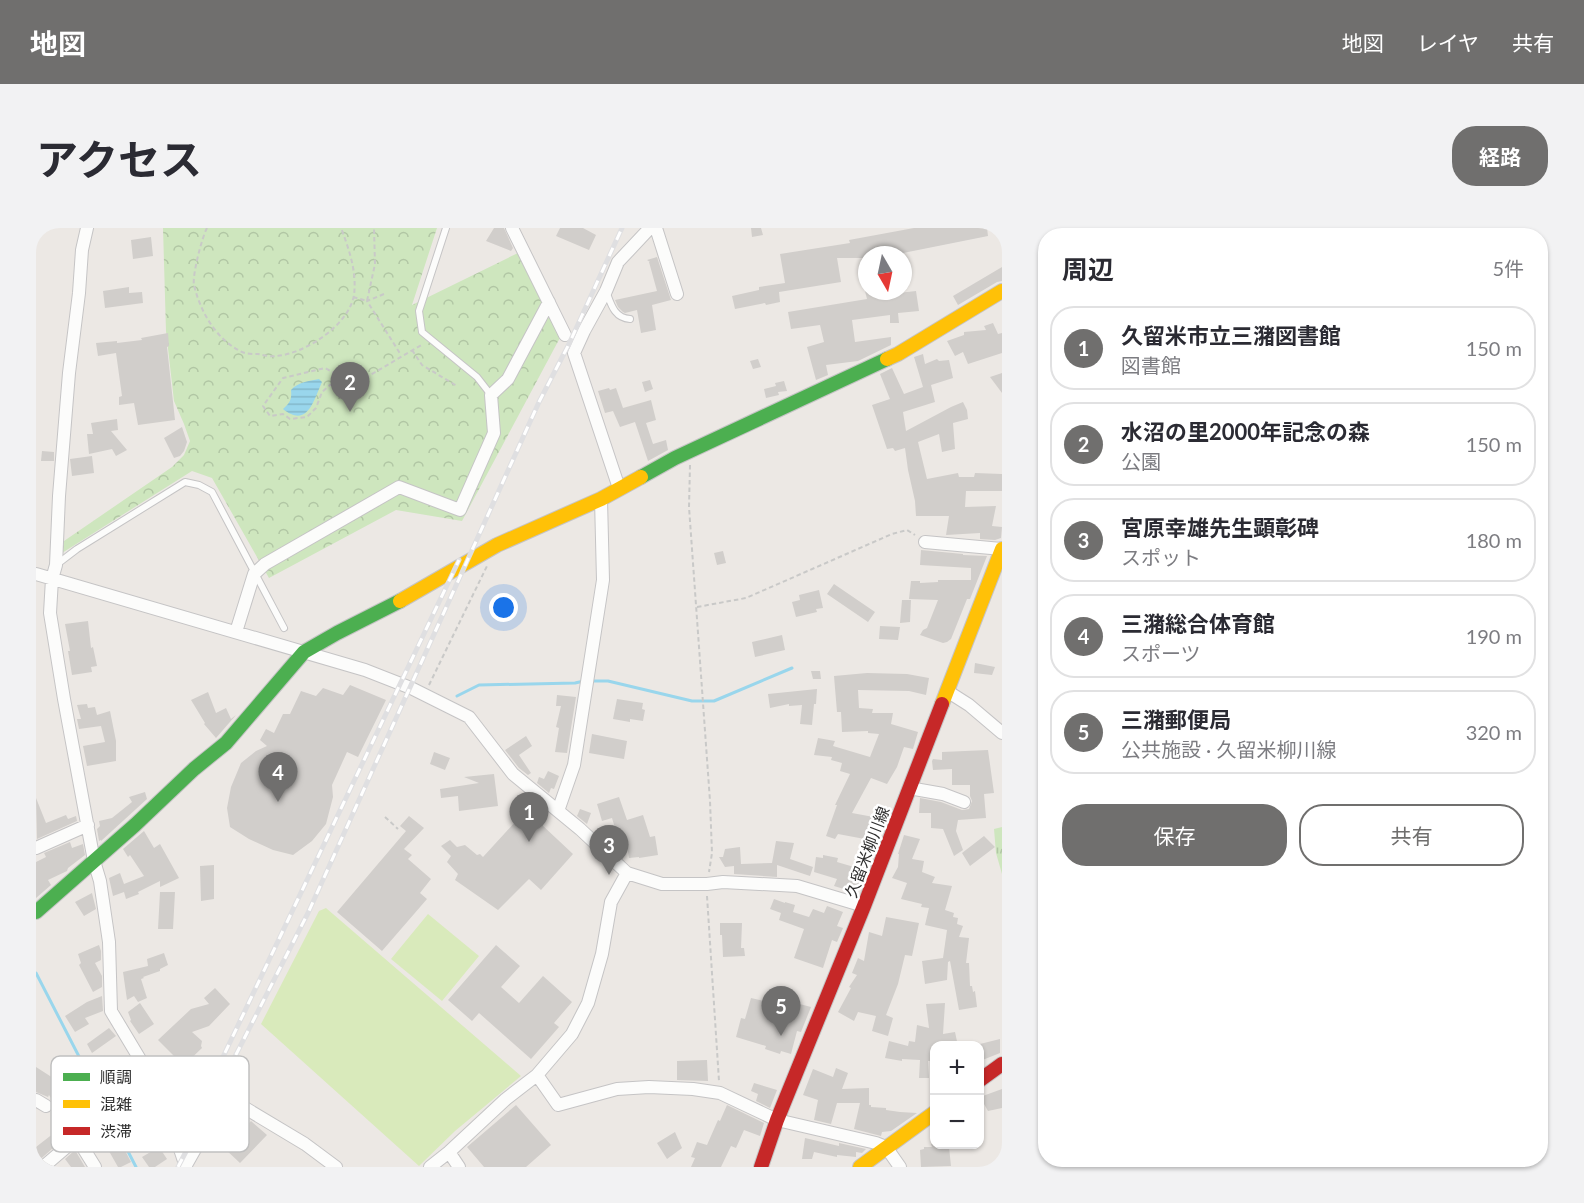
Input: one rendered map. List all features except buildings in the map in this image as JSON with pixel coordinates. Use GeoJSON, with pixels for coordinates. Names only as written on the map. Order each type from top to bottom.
{"type":"FeatureCollection","features":[{"type":"Feature","properties":{"kind":"street"},"geometry":{"type":"LineString","coordinates":[[87,228],[82,250],[80,293],[69,373],[56,565],[52,579],[50,613],[94,861],[100,881],[109,942],[111,1011],[137,1056]]}},
{"type":"Feature","properties":{"kind":"street"},"geometry":{"type":"LineString","coordinates":[[512,228],[565,335]]}},
{"type":"Feature","properties":{"kind":"street"},"geometry":{"type":"LineString","coordinates":[[619,488],[574,353],[606,291],[618,262],[651,228]]}},
{"type":"Feature","properties":{"kind":"street"},"geometry":{"type":"LineString","coordinates":[[656,228],[676,294]]}},
{"type":"Feature","properties":{"kind":"street"},"geometry":{"type":"LineString","coordinates":[[36,912],[135,825],[194,769],[226,743],[304,652],[401,601],[497,545],[601,499],[691,451],[898,354],[1002,291]]}},
{"type":"Feature","properties":{"kind":"street"},"geometry":{"type":"LineString","coordinates":[[236,632],[254,574],[265,564],[399,487],[460,510],[494,433],[491,395],[507,379],[549,302]]}},
{"type":"Feature","properties":{"kind":"street"},"geometry":{"type":"LineString","coordinates":[[558,811],[574,765],[603,580],[601,499]]}},
{"type":"Feature","properties":{"kind":"street"},"geometry":{"type":"LineString","coordinates":[[925,542],[1002,549]]}},
{"type":"Feature","properties":{"kind":"street","name":"久留米柳川線"},"geometry":{"type":"LineString","coordinates":[[760,1167],[1002,549]]}},
{"type":"Feature","properties":{"kind":"street"},"geometry":{"type":"LineString","coordinates":[[36,574],[365,670],[425,695],[469,717],[513,774],[580,829],[627,873],[662,884],[723,882],[797,886],[864,906]]}},
{"type":"Feature","properties":{"kind":"street"},"geometry":{"type":"LineString","coordinates":[[947,690],[1002,733]]}},
{"type":"Feature","properties":{"kind":"street"},"geometry":{"type":"LineString","coordinates":[[909,788],[943,794],[963,802]]}},
{"type":"Feature","properties":{"kind":"street"},"geometry":{"type":"LineString","coordinates":[[36,848],[88,825]]}},
{"type":"Feature","properties":{"kind":"street"},"geometry":{"type":"LineString","coordinates":[[430,1167],[506,1098],[537,1075],[572,1034],[588,1003],[602,954],[611,902],[627,873]]}},
{"type":"Feature","properties":{"kind":"street"},"geometry":{"type":"LineString","coordinates":[[984,1077],[1002,1064]]}},
{"type":"Feature","properties":{"kind":"street"},"geometry":{"type":"LineString","coordinates":[[537,1075],[558,1105],[617,1089],[649,1087],[720,1093],[777,1120],[886,1147],[900,1167]]}},
{"type":"Feature","properties":{"kind":"street"},"geometry":{"type":"LineString","coordinates":[[249,1110],[305,1144],[336,1167]]}},
{"type":"Feature","properties":{"kind":"street"},"geometry":{"type":"LineString","coordinates":[[860,1167],[930,1116]]}},
{"type":"Feature","properties":{"kind":"street"},"geometry":{"type":"LineString","coordinates":[[43,1167],[61,1152]]}},
{"type":"Feature","properties":{"kind":"street"},"geometry":{"type":"LineString","coordinates":[[86,1152],[95,1167]]}},
{"type":"Feature","properties":{"kind":"street"},"geometry":{"type":"LineString","coordinates":[[186,1166],[194,1152]]}},
{"type":"Feature","properties":{"kind":"street"},"geometry":{"type":"LineString","coordinates":[[449,1152],[459,1167]]}},
{"type":"Feature","properties":{"kind":"lane"},"geometry":{"type":"LineString","coordinates":[[446,228],[419,311],[422,332],[477,377],[491,395]]}},
{"type":"Feature","properties":{"kind":"lane"},"geometry":{"type":"LineString","coordinates":[[606,291],[617,314],[622,318],[630,319]]}},
{"type":"Feature","properties":{"kind":"lane"},"geometry":{"type":"LineString","coordinates":[[565,335],[574,353]]}},
{"type":"Feature","properties":{"kind":"lane"},"geometry":{"type":"LineString","coordinates":[[56,565],[77,549],[185,482],[199,485],[212,492],[284,627]]}},
{"type":"Feature","properties":{"kind":"path"},"geometry":{"type":"LineString","coordinates":[[207,228],[194,283],[204,312],[219,336],[241,352],[276,356],[297,352],[325,337],[342,319],[353,297],[355,279],[350,251],[341,228]]}},
{"type":"Feature","properties":{"kind":"path"},"geometry":{"type":"LineString","coordinates":[[374,228],[375,264],[367,301],[401,355]]}},
{"type":"Feature","properties":{"kind":"path"},"geometry":{"type":"LineString","coordinates":[[353,297],[367,301],[384,294]]}},
{"type":"Feature","properties":{"kind":"path"},"geometry":{"type":"LineString","coordinates":[[355,384],[325,368],[283,378],[263,406],[270,416],[283,414],[290,419],[307,417],[316,408],[322,392],[330,385],[355,384],[430,339]]}},
{"type":"Feature","properties":{"kind":"path"},"geometry":{"type":"LineString","coordinates":[[412,350],[422,365],[457,386]]}},
{"type":"Feature","properties":{"kind":"path"},"geometry":{"type":"LineString","coordinates":[[691,451],[689,507],[712,853],[707,884],[707,906],[720,1093]]}},
{"type":"Feature","properties":{"kind":"path"},"geometry":{"type":"LineString","coordinates":[[696,607],[746,598],[892,534],[907,530],[925,542]]}},
{"type":"Feature","properties":{"kind":"path"},"geometry":{"type":"LineString","coordinates":[[425,695],[487,566]]}},
{"type":"Feature","properties":{"kind":"path"},"geometry":{"type":"LineString","coordinates":[[385,817],[398,829]]}},
{"type":"Feature","properties":{"kind":"green space"},"geometry":{"type":"Polygon","coordinates":[[[163,228],[437,228],[412,305],[522,251],[562,334],[462,521],[396,510],[269,578],[212,478],[192,471],[62,553],[64,541],[172,467],[184,455],[190,441],[174,401],[166,331],[163,228]]]}},
{"type":"Feature","properties":{"kind":"green space"},"geometry":{"type":"Polygon","coordinates":[[[1002,827],[1002,874],[996,853],[994,829],[1002,827]]]}},
{"type":"Feature","properties":{"kind":"green space"},"geometry":{"type":"Polygon","coordinates":[[[326,908],[521,1076],[455,1131],[419,1166],[261,1024],[319,911],[326,908]]]}},
{"type":"Feature","properties":{"kind":"green space"},"geometry":{"type":"Polygon","coordinates":[[[428,914],[479,956],[442,1001],[391,959],[428,914]]]}},
{"type":"Feature","properties":{"kind":"water"},"geometry":{"type":"Polygon","coordinates":[[[319,379],[322,382],[313,403],[304,414],[299,416],[283,409],[290,401],[291,390],[294,387],[319,379]]]}},
{"type":"Feature","properties":{"kind":"waterway"},"geometry":{"type":"LineString","coordinates":[[591,681],[608,681],[692,701],[714,701],[792,668]]}},
{"type":"Feature","properties":{"kind":"waterway"},"geometry":{"type":"LineString","coordinates":[[457,696],[479,685],[584,681]]}},
{"type":"Feature","properties":{"kind":"waterway"},"geometry":{"type":"LineString","coordinates":[[36,973],[79,1056]]}},
{"type":"Feature","properties":{"kind":"waterway"},"geometry":{"type":"LineString","coordinates":[[128,1152],[136,1167]]}},
{"type":"Feature","properties":{"kind":"railway"},"geometry":{"type":"LineString","coordinates":[[235,1056],[308,913],[539,402],[569,344],[622,228]]}},
{"type":"Feature","properties":{"kind":"railway"},"geometry":{"type":"LineString","coordinates":[[223,1056],[459,560]]}},
{"type":"Feature","properties":{"kind":"railway"},"geometry":{"type":"LineString","coordinates":[[178,1167],[186,1152]]}},
{"type":"Feature","properties":{"kind":"traffic: fast"},"geometry":{"type":"LineString","coordinates":[[641,477],[675,458],[887,359]]}},
{"type":"Feature","properties":{"kind":"traffic: fast"},"geometry":{"type":"LineString","coordinates":[[36,912],[135,825],[194,769],[226,743],[304,652],[400,601]]}},
{"type":"Feature","properties":{"kind":"traffic: slow"},"geometry":{"type":"LineString","coordinates":[[887,359],[1002,291]]}},
{"type":"Feature","properties":{"kind":"traffic: slow"},"geometry":{"type":"LineString","coordinates":[[400,601],[497,545],[601,499],[641,477]]}},
{"type":"Feature","properties":{"kind":"traffic: slow"},"geometry":{"type":"LineString","coordinates":[[942,704],[1002,549]]}},
{"type":"Feature","properties":{"kind":"traffic: slow"},"geometry":{"type":"LineString","coordinates":[[860,1167],[930,1116]]}},
{"type":"Feature","properties":{"kind":"traffic: jam"},"geometry":{"type":"LineString","coordinates":[[761,1167],[777,1120],[864,906],[942,704]]}},
{"type":"Feature","properties":{"kind":"traffic: jam"},"geometry":{"type":"LineString","coordinates":[[984,1077],[1002,1064]]}},
{"type":"Feature","properties":{"kind":"place","name":"水沼の里2000年記念の森"},"geometry":{"type":"Point","coordinates":[350,412]}},
{"type":"Feature","properties":{"kind":"place","name":"三潴総合体育館"},"geometry":{"type":"Point","coordinates":[278,802]}},
{"type":"Feature","properties":{"kind":"place","name":"久留米市立三潴図書館"},"geometry":{"type":"Point","coordinates":[529,842]}},
{"type":"Feature","properties":{"kind":"place","name":"宮原幸雄先生顕彰碑"},"geometry":{"type":"Point","coordinates":[609,875]}},
{"type":"Feature","properties":{"kind":"place","name":"三潴郵便局"},"geometry":{"type":"Point","coordinates":[781,1036]}}]}
